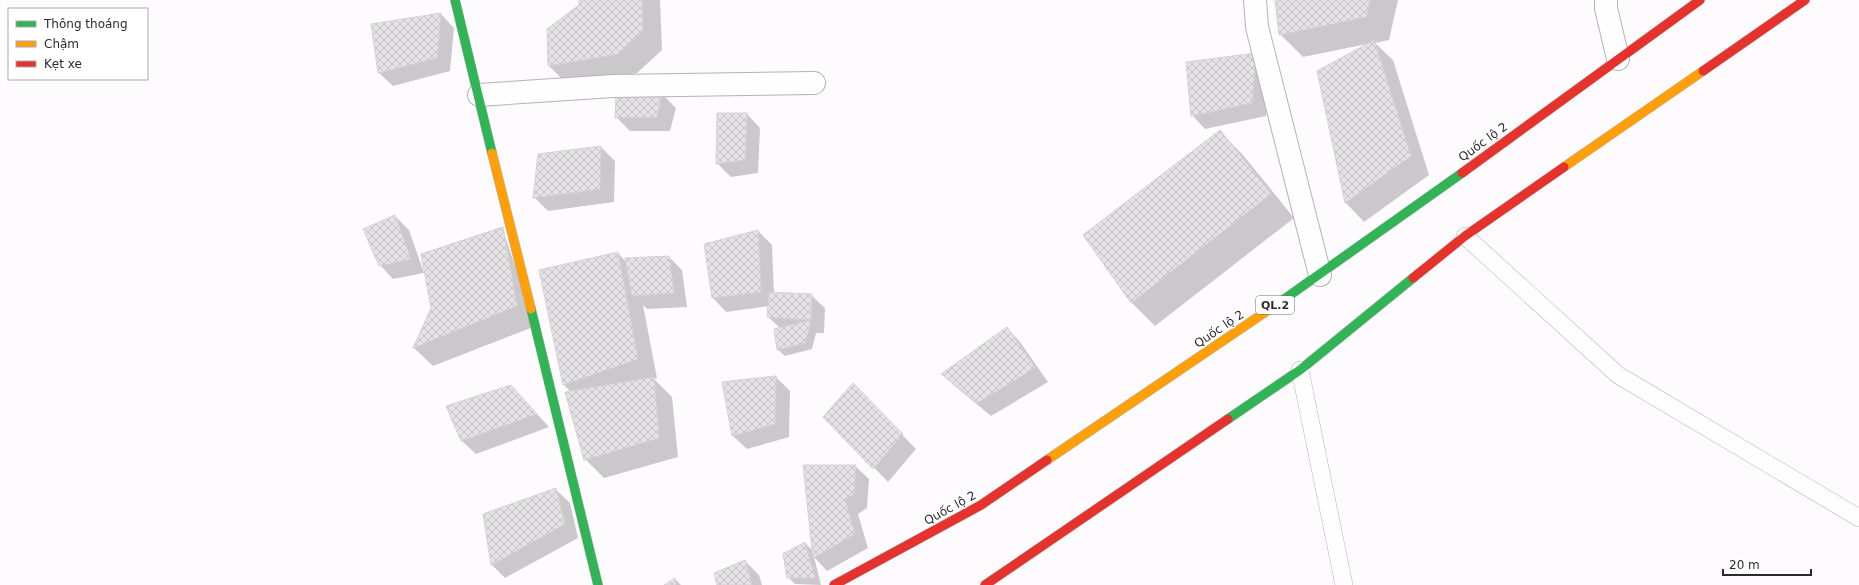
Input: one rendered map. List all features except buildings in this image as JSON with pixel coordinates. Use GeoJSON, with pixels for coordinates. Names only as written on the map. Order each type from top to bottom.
{"type":"FeatureCollection","features":[{"type":"Feature","properties":{"kind":"main road"},"geometry":{"type":"LineString","coordinates":[[456,0],[598,585]]}},
{"type":"Feature","properties":{"kind":"main road","name":"Quốc lộ 2"},"geometry":{"type":"LineString","coordinates":[[834,585],[981,505],[1320,275],[1700,0]]}},
{"type":"Feature","properties":{"kind":"main road"},"geometry":{"type":"LineString","coordinates":[[985,585],[1300,370],[1466,236],[1805,0]]}},
{"type":"Feature","properties":{"kind":"street"},"geometry":{"type":"LineString","coordinates":[[1255,0],[1257,27],[1320,275]]}},
{"type":"Feature","properties":{"kind":"street"},"geometry":{"type":"LineString","coordinates":[[1606,0],[1606,8],[1618,59]]}},
{"type":"Feature","properties":{"kind":"street"},"geometry":{"type":"LineString","coordinates":[[479,95],[613,86],[814,83]]}},
{"type":"Feature","properties":{"kind":"lane"},"geometry":{"type":"LineString","coordinates":[[1466,236],[1618,375],[1859,518]]}},
{"type":"Feature","properties":{"kind":"lane"},"geometry":{"type":"LineString","coordinates":[[1300,370],[1344,585]]}},
{"type":"Feature","properties":{"kind":"traffic: fast"},"geometry":{"type":"LineString","coordinates":[[455,0],[492,153]]}},
{"type":"Feature","properties":{"kind":"traffic: fast"},"geometry":{"type":"LineString","coordinates":[[1283,300],[1462,173]]}},
{"type":"Feature","properties":{"kind":"traffic: fast"},"geometry":{"type":"LineString","coordinates":[[1228,419],[1300,370],[1413,278]]}},
{"type":"Feature","properties":{"kind":"traffic: fast"},"geometry":{"type":"LineString","coordinates":[[531,309],[598,585]]}},
{"type":"Feature","properties":{"kind":"traffic: slow"},"geometry":{"type":"LineString","coordinates":[[1564,167],[1703,71]]}},
{"type":"Feature","properties":{"kind":"traffic: slow"},"geometry":{"type":"LineString","coordinates":[[492,153],[531,309]]}},
{"type":"Feature","properties":{"kind":"traffic: slow"},"geometry":{"type":"LineString","coordinates":[[1047,460],[1283,300]]}},
{"type":"Feature","properties":{"kind":"traffic: jam"},"geometry":{"type":"LineString","coordinates":[[1462,173],[1700,0]]}},
{"type":"Feature","properties":{"kind":"traffic: jam"},"geometry":{"type":"LineString","coordinates":[[1703,71],[1805,0]]}},
{"type":"Feature","properties":{"kind":"traffic: jam"},"geometry":{"type":"LineString","coordinates":[[1413,278],[1465,236],[1564,167]]}},
{"type":"Feature","properties":{"kind":"traffic: jam"},"geometry":{"type":"LineString","coordinates":[[985,585],[1228,419]]}},
{"type":"Feature","properties":{"kind":"traffic: jam"},"geometry":{"type":"LineString","coordinates":[[834,585],[981,505],[1047,460]]}}]}
